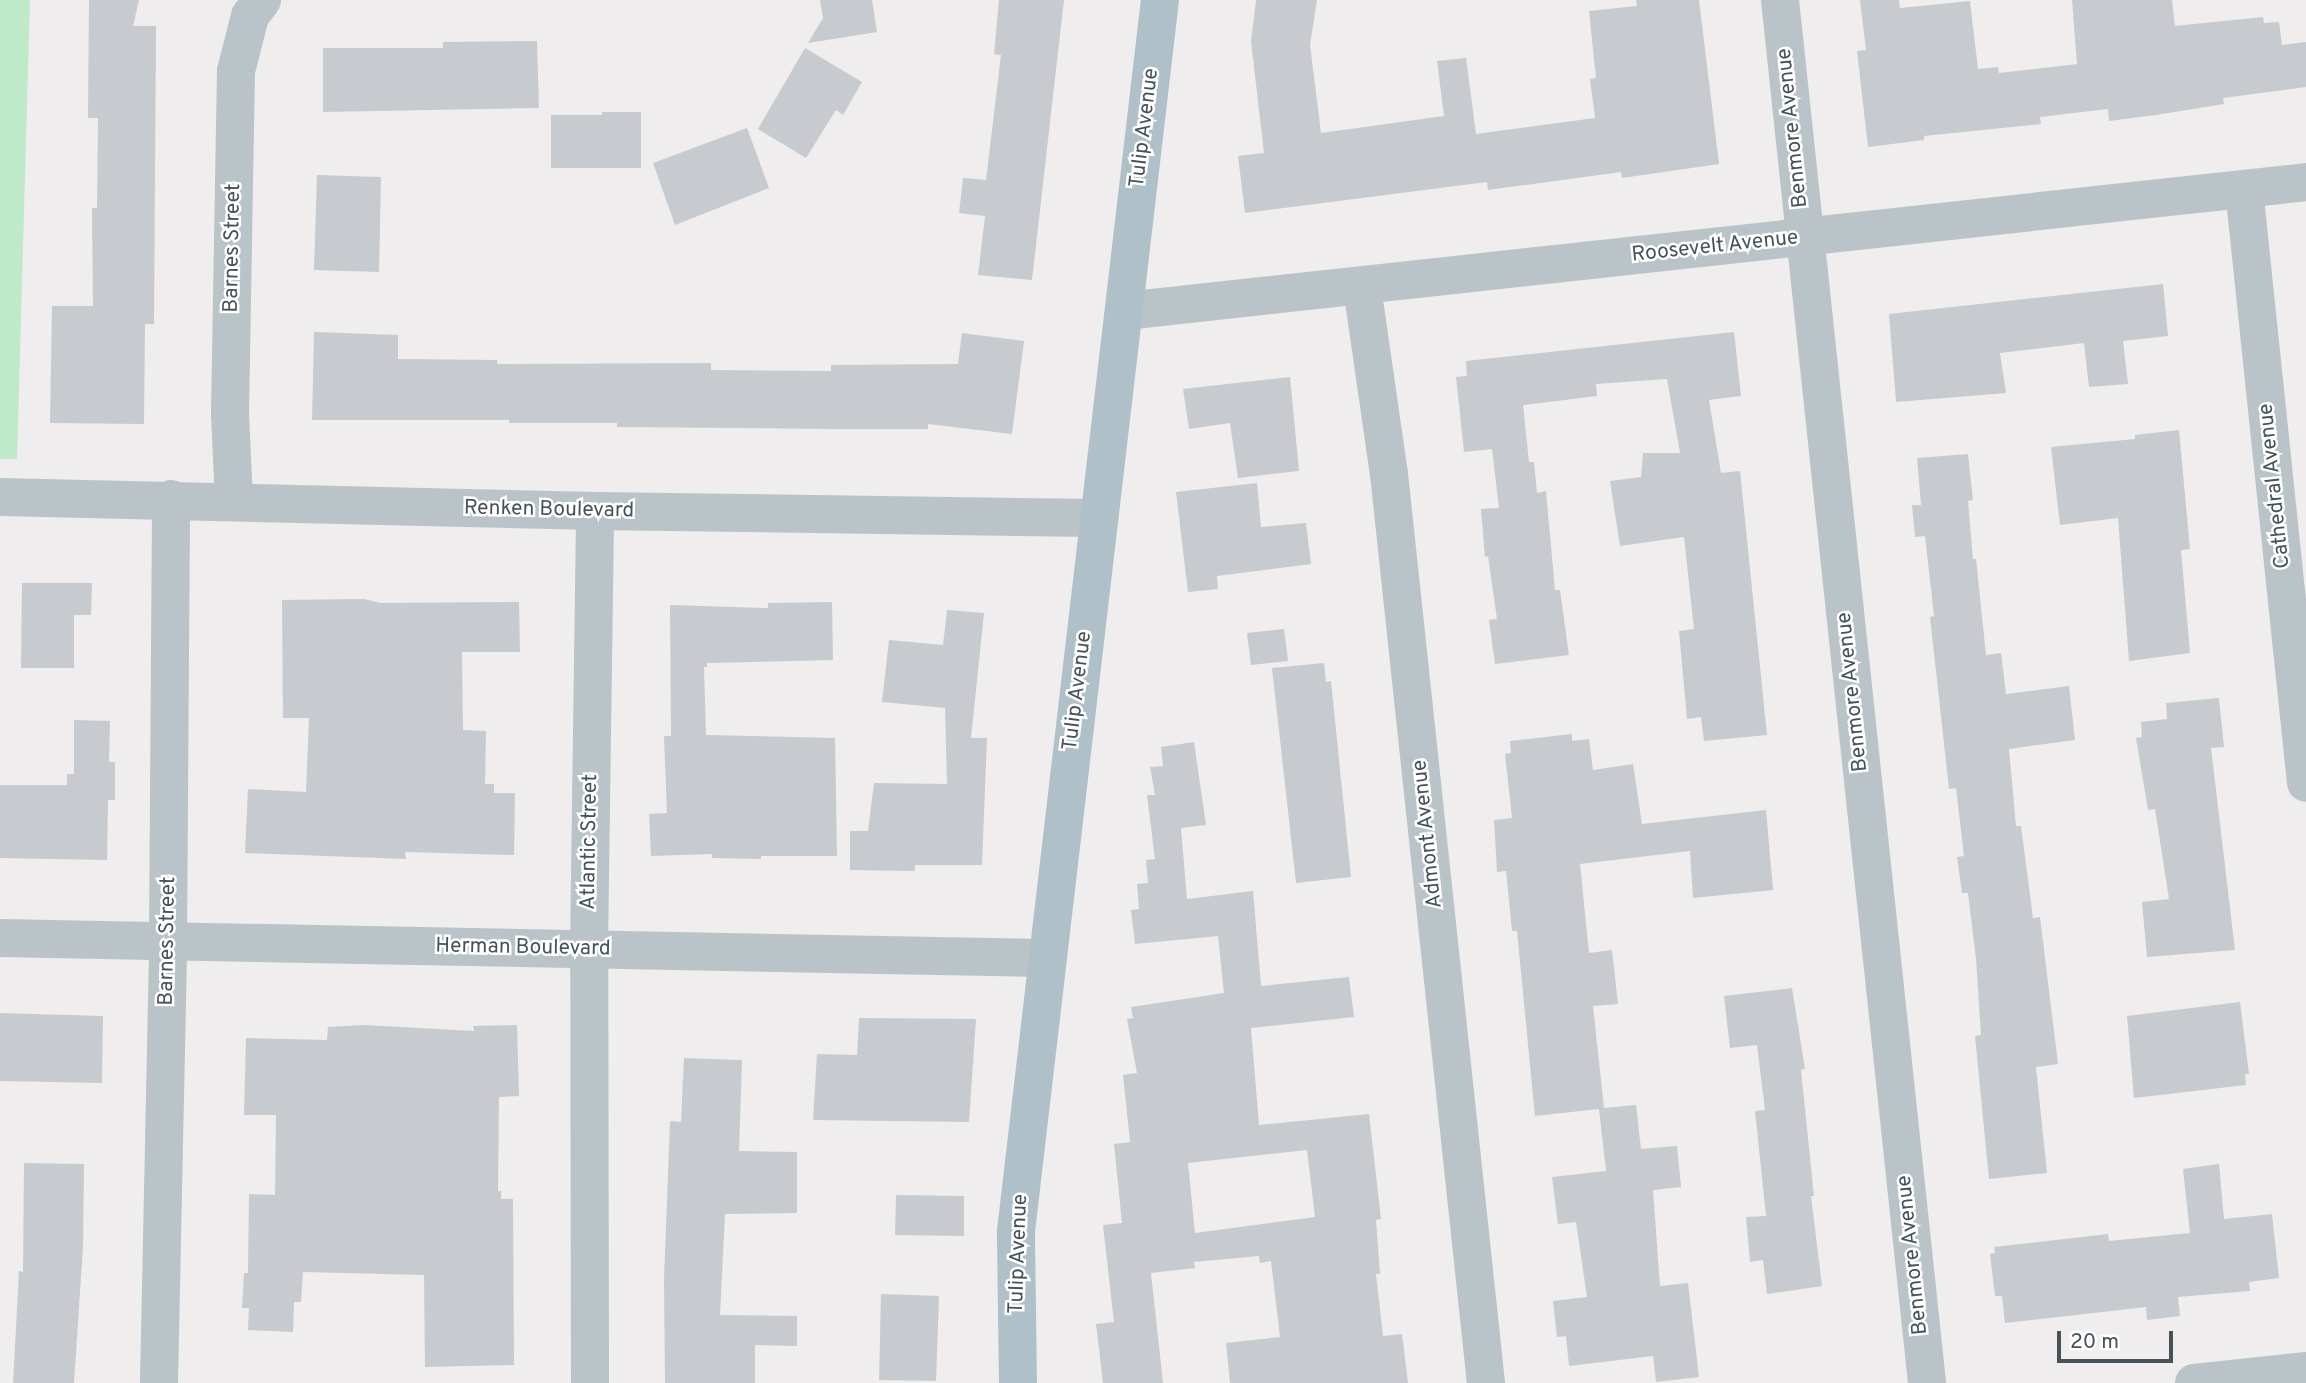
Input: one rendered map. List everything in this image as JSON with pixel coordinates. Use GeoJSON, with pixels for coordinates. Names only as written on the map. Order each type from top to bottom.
{"type":"FeatureCollection","features":[{"type":"Feature","properties":{"kind":"main road","name":"Tulip Avenue"},"geometry":{"type":"LineString","coordinates":[[1018,1383],[1016,1231],[1160,0]]}},
{"type":"Feature","properties":{"kind":"street","name":"Barnes Street"},"geometry":{"type":"LineString","coordinates":[[234,502],[230,414],[236,71],[250,16],[262,0]]}},
{"type":"Feature","properties":{"kind":"street","name":"Benmore Avenue"},"geometry":{"type":"LineString","coordinates":[[1780,0],[1927,1383]]}},
{"type":"Feature","properties":{"kind":"street","name":"Roosevelt Avenue"},"geometry":{"type":"LineString","coordinates":[[1125,311],[2306,182]]}},
{"type":"Feature","properties":{"kind":"street","name":"Cathedral Avenue"},"geometry":{"type":"LineString","coordinates":[[2244,189],[2306,783]]}},
{"type":"Feature","properties":{"kind":"street","name":"Admont Avenue"},"geometry":{"type":"LineString","coordinates":[[1362,287],[1391,488],[1486,1383]]}},
{"type":"Feature","properties":{"kind":"street","name":"Renken Boulevard"},"geometry":{"type":"LineString","coordinates":[[0,497],[595,511],[1098,518]]}},
{"type":"Feature","properties":{"kind":"street","name":"Barnes Street"},"geometry":{"type":"LineString","coordinates":[[159,1383],[168,940],[171,499]]}},
{"type":"Feature","properties":{"kind":"street","name":"Atlantic Street"},"geometry":{"type":"LineString","coordinates":[[590,1383],[589,949],[595,511]]}},
{"type":"Feature","properties":{"kind":"street","name":"Herman Boulevard"},"geometry":{"type":"LineString","coordinates":[[0,938],[1046,958]]}},
{"type":"Feature","properties":{"kind":"street"},"geometry":{"type":"LineString","coordinates":[[2194,1383],[2306,1371]]}},
{"type":"Feature","properties":{"kind":"green space"},"geometry":{"type":"Polygon","coordinates":[[[0,0],[30,0],[17,459],[0,459],[0,0]]]}},
{"type":"Feature","properties":{"kind":"building"},"geometry":{"type":"Polygon","coordinates":[[[89,0],[139,0],[133,26],[156,26],[154,324],[145,324],[144,424],[50,423],[52,306],[93,306],[92,208],[97,208],[98,118],[88,118],[89,0]]]}},
{"type":"Feature","properties":{"kind":"building"},"geometry":{"type":"Polygon","coordinates":[[[820,0],[872,0],[877,32],[808,43],[823,18],[820,0]]]}},
{"type":"Feature","properties":{"kind":"building"},"geometry":{"type":"Polygon","coordinates":[[[999,0],[1064,0],[1032,280],[978,275],[985,216],[959,213],[963,178],[986,180],[1001,55],[994,54],[999,0]]]}},
{"type":"Feature","properties":{"kind":"building"},"geometry":{"type":"Polygon","coordinates":[[[1256,0],[1317,0],[1310,45],[1321,133],[1444,116],[1437,61],[1466,58],[1476,134],[1595,118],[1590,79],[1596,78],[1589,11],[1637,6],[1636,0],[1699,0],[1719,164],[1622,178],[1621,172],[1488,190],[1487,182],[1245,213],[1238,156],[1264,153],[1251,41],[1256,0]]]}},
{"type":"Feature","properties":{"kind":"building"},"geometry":{"type":"Polygon","coordinates":[[[1860,0],[1899,0],[1900,8],[1970,1],[1978,69],[1998,67],[1999,73],[2077,64],[2072,0],[2172,0],[2175,26],[2263,17],[2264,23],[2279,22],[2282,45],[2306,42],[2306,87],[2223,98],[2224,104],[2156,115],[2109,121],[2108,109],[2040,117],[2041,124],[1924,136],[1924,140],[1868,147],[1857,51],[1866,50],[1860,0]]]}},
{"type":"Feature","properties":{"kind":"building"},"geometry":{"type":"Polygon","coordinates":[[[537,41],[539,108],[323,112],[323,48],[443,48],[443,42],[537,41]]]}},
{"type":"Feature","properties":{"kind":"building"},"geometry":{"type":"Polygon","coordinates":[[[805,48],[862,82],[843,115],[836,110],[806,158],[758,129],[805,48]]]}},
{"type":"Feature","properties":{"kind":"building"},"geometry":{"type":"Polygon","coordinates":[[[602,112],[641,112],[641,168],[551,168],[551,115],[602,115],[602,112]]]}},
{"type":"Feature","properties":{"kind":"building"},"geometry":{"type":"Polygon","coordinates":[[[747,128],[769,188],[675,225],[653,163],[747,128]]]}},
{"type":"Feature","properties":{"kind":"building"},"geometry":{"type":"Polygon","coordinates":[[[317,175],[381,177],[379,272],[314,270],[317,175]]]}},
{"type":"Feature","properties":{"kind":"building"},"geometry":{"type":"Polygon","coordinates":[[[2163,284],[2168,336],[2123,341],[2128,384],[2089,387],[2084,343],[2000,353],[2006,393],[1896,402],[1889,314],[2163,284]]]}},
{"type":"Feature","properties":{"kind":"building"},"geometry":{"type":"Polygon","coordinates":[[[314,332],[398,335],[398,359],[497,360],[497,364],[711,363],[711,370],[831,371],[831,365],[958,364],[962,333],[1024,341],[1012,434],[928,424],[928,429],[831,429],[617,427],[617,423],[509,423],[509,420],[312,420],[314,332]]]}},
{"type":"Feature","properties":{"kind":"building"},"geometry":{"type":"Polygon","coordinates":[[[1734,332],[1741,396],[1709,400],[1721,473],[1740,471],[1767,735],[1704,741],[1701,717],[1687,719],[1679,631],[1694,629],[1684,537],[1620,546],[1610,481],[1641,477],[1643,453],[1680,453],[1667,379],[1596,384],[1597,396],[1523,405],[1529,462],[1534,462],[1537,493],[1546,491],[1555,590],[1560,590],[1569,655],[1495,664],[1489,620],[1497,619],[1488,556],[1485,557],[1481,509],[1499,508],[1492,449],[1464,452],[1456,377],[1467,376],[1466,361],[1734,332]]]}},
{"type":"Feature","properties":{"kind":"building"},"geometry":{"type":"Polygon","coordinates":[[[1290,377],[1299,471],[1238,478],[1230,423],[1189,429],[1183,389],[1290,377]]]}},
{"type":"Feature","properties":{"kind":"building"},"geometry":{"type":"Polygon","coordinates":[[[2179,430],[2190,549],[2181,550],[2190,653],[2129,661],[2118,518],[2060,525],[2051,447],[2135,439],[2135,435],[2179,430]]]}},
{"type":"Feature","properties":{"kind":"building"},"geometry":{"type":"Polygon","coordinates":[[[1968,454],[1973,500],[1968,501],[1973,559],[1976,559],[1986,655],[2001,653],[2006,694],[2069,686],[2075,740],[2009,749],[2016,826],[2021,826],[2033,918],[2040,917],[2058,1064],[2036,1067],[2047,1173],[1989,1179],[1975,1036],[1981,1035],[1976,959],[1968,893],[1962,893],[1957,857],[1964,856],[1956,788],[1949,789],[1930,617],[1934,616],[1925,536],[1915,537],[1912,505],[1921,505],[1917,458],[1968,454]]]}},
{"type":"Feature","properties":{"kind":"building"},"geometry":{"type":"Polygon","coordinates":[[[1257,483],[1261,527],[1306,523],[1311,564],[1217,576],[1218,589],[1188,592],[1176,492],[1257,483]]]}},
{"type":"Feature","properties":{"kind":"building"},"geometry":{"type":"Polygon","coordinates":[[[22,583],[92,583],[91,615],[74,615],[74,668],[21,668],[22,583]]]}},
{"type":"Feature","properties":{"kind":"building"},"geometry":{"type":"Polygon","coordinates":[[[364,599],[380,603],[519,602],[520,652],[462,652],[463,730],[486,731],[485,784],[494,784],[494,793],[515,793],[514,855],[405,852],[406,859],[245,853],[248,789],[306,792],[309,718],[283,718],[282,600],[364,599]]]}},
{"type":"Feature","properties":{"kind":"building"},"geometry":{"type":"Polygon","coordinates":[[[832,602],[833,660],[707,663],[707,667],[704,667],[706,735],[835,738],[837,856],[761,856],[761,859],[712,858],[712,854],[651,856],[649,814],[667,813],[664,736],[671,736],[670,605],[768,608],[768,603],[832,602]]]}},
{"type":"Feature","properties":{"kind":"building"},"geometry":{"type":"Polygon","coordinates":[[[947,610],[984,613],[971,738],[987,738],[982,865],[915,865],[915,871],[850,870],[850,831],[868,831],[874,783],[947,784],[945,708],[882,702],[889,640],[943,645],[947,610]]]}},
{"type":"Feature","properties":{"kind":"building"},"geometry":{"type":"Polygon","coordinates":[[[1284,629],[1288,661],[1251,665],[1247,633],[1284,629]]]}},
{"type":"Feature","properties":{"kind":"building"},"geometry":{"type":"Polygon","coordinates":[[[1324,663],[1326,682],[1331,681],[1351,877],[1296,883],[1272,668],[1324,663]]]}},
{"type":"Feature","properties":{"kind":"building"},"geometry":{"type":"Polygon","coordinates":[[[2219,698],[2224,747],[2211,748],[2235,950],[2147,957],[2142,902],[2169,899],[2155,809],[2148,810],[2136,738],[2142,737],[2141,722],[2167,719],[2166,703],[2219,698]]]}},
{"type":"Feature","properties":{"kind":"building"},"geometry":{"type":"Polygon","coordinates":[[[74,720],[110,721],[109,762],[115,762],[115,800],[108,800],[107,860],[0,858],[0,785],[67,785],[67,774],[74,774],[74,720]]]}},
{"type":"Feature","properties":{"kind":"building"},"geometry":{"type":"Polygon","coordinates":[[[1572,734],[1572,741],[1589,739],[1593,770],[1633,764],[1642,824],[1766,810],[1773,890],[1693,898],[1690,851],[1580,864],[1589,953],[1612,950],[1618,1004],[1593,1006],[1604,1108],[1636,1105],[1641,1149],[1677,1146],[1681,1187],[1653,1190],[1660,1286],[1688,1283],[1699,1377],[1656,1382],[1653,1356],[1569,1366],[1566,1336],[1557,1337],[1553,1301],[1587,1297],[1576,1222],[1558,1224],[1552,1177],[1606,1171],[1599,1109],[1535,1116],[1517,931],[1512,931],[1506,871],[1497,872],[1494,820],[1512,818],[1505,754],[1511,753],[1510,741],[1572,734]]]}},
{"type":"Feature","properties":{"kind":"building"},"geometry":{"type":"Polygon","coordinates":[[[1194,742],[1206,825],[1181,828],[1187,899],[1253,891],[1261,986],[1349,977],[1354,1017],[1251,1028],[1259,1125],[1369,1114],[1381,1219],[1376,1220],[1380,1274],[1376,1274],[1383,1336],[1402,1334],[1408,1383],[1230,1383],[1226,1343],[1280,1337],[1271,1261],[1260,1263],[1259,1256],[1194,1262],[1195,1268],[1151,1273],[1163,1383],[1103,1383],[1096,1324],[1114,1322],[1103,1225],[1122,1223],[1114,1144],[1130,1142],[1123,1075],[1137,1073],[1127,1019],[1133,1018],[1131,1007],[1224,993],[1218,936],[1135,944],[1131,910],[1139,909],[1137,884],[1148,883],[1146,860],[1155,859],[1147,795],[1155,795],[1150,767],[1163,766],[1161,747],[1194,742]],[[1307,1150],[1188,1163],[1195,1233],[1315,1217],[1307,1150]]]}},
{"type":"Feature","properties":{"kind":"building"},"geometry":{"type":"Polygon","coordinates":[[[1792,988],[1805,1069],[1801,1070],[1814,1196],[1811,1196],[1822,1286],[1767,1294],[1763,1260],[1750,1262],[1746,1217],[1766,1216],[1755,1111],[1765,1110],[1757,1045],[1730,1048],[1724,996],[1792,988]]]}},
{"type":"Feature","properties":{"kind":"building"},"geometry":{"type":"Polygon","coordinates":[[[2240,1002],[2249,1074],[2245,1074],[2246,1085],[2134,1098],[2127,1016],[2240,1002]]]}},
{"type":"Feature","properties":{"kind":"building"},"geometry":{"type":"Polygon","coordinates":[[[0,1013],[103,1016],[102,1083],[0,1081],[0,1013]]]}},
{"type":"Feature","properties":{"kind":"building"},"geometry":{"type":"Polygon","coordinates":[[[859,1018],[976,1019],[969,1122],[813,1120],[817,1054],[857,1055],[859,1018]]]}},
{"type":"Feature","properties":{"kind":"building"},"geometry":{"type":"Polygon","coordinates":[[[365,1025],[474,1031],[473,1026],[517,1025],[519,1096],[499,1097],[498,1191],[501,1191],[501,1199],[513,1199],[514,1365],[425,1367],[424,1275],[303,1272],[301,1302],[294,1302],[293,1332],[248,1330],[249,1308],[242,1308],[244,1273],[248,1273],[249,1194],[275,1195],[276,1115],[244,1115],[246,1038],[327,1040],[328,1027],[365,1025]]]}},
{"type":"Feature","properties":{"kind":"building"},"geometry":{"type":"Polygon","coordinates":[[[684,1058],[742,1060],[739,1151],[797,1152],[797,1213],[725,1214],[720,1315],[797,1316],[797,1346],[755,1345],[755,1383],[665,1383],[664,1279],[670,1121],[681,1122],[684,1058]]]}},
{"type":"Feature","properties":{"kind":"building"},"geometry":{"type":"Polygon","coordinates":[[[24,1163],[84,1164],[83,1247],[74,1383],[13,1383],[19,1271],[23,1272],[24,1163]]]}},
{"type":"Feature","properties":{"kind":"building"},"geometry":{"type":"Polygon","coordinates":[[[2219,1164],[2224,1219],[2272,1214],[2279,1278],[2249,1282],[2250,1291],[2178,1297],[2180,1316],[2147,1320],[2146,1307],[2005,1323],[2002,1296],[1995,1296],[1990,1254],[1995,1253],[1994,1247],[2108,1234],[2109,1241],[2190,1233],[2183,1169],[2219,1164]]]}},
{"type":"Feature","properties":{"kind":"building"},"geometry":{"type":"Polygon","coordinates":[[[896,1195],[964,1196],[964,1236],[895,1235],[896,1195]]]}},
{"type":"Feature","properties":{"kind":"building"},"geometry":{"type":"Polygon","coordinates":[[[881,1294],[939,1296],[936,1381],[879,1380],[881,1294]]]}}]}
